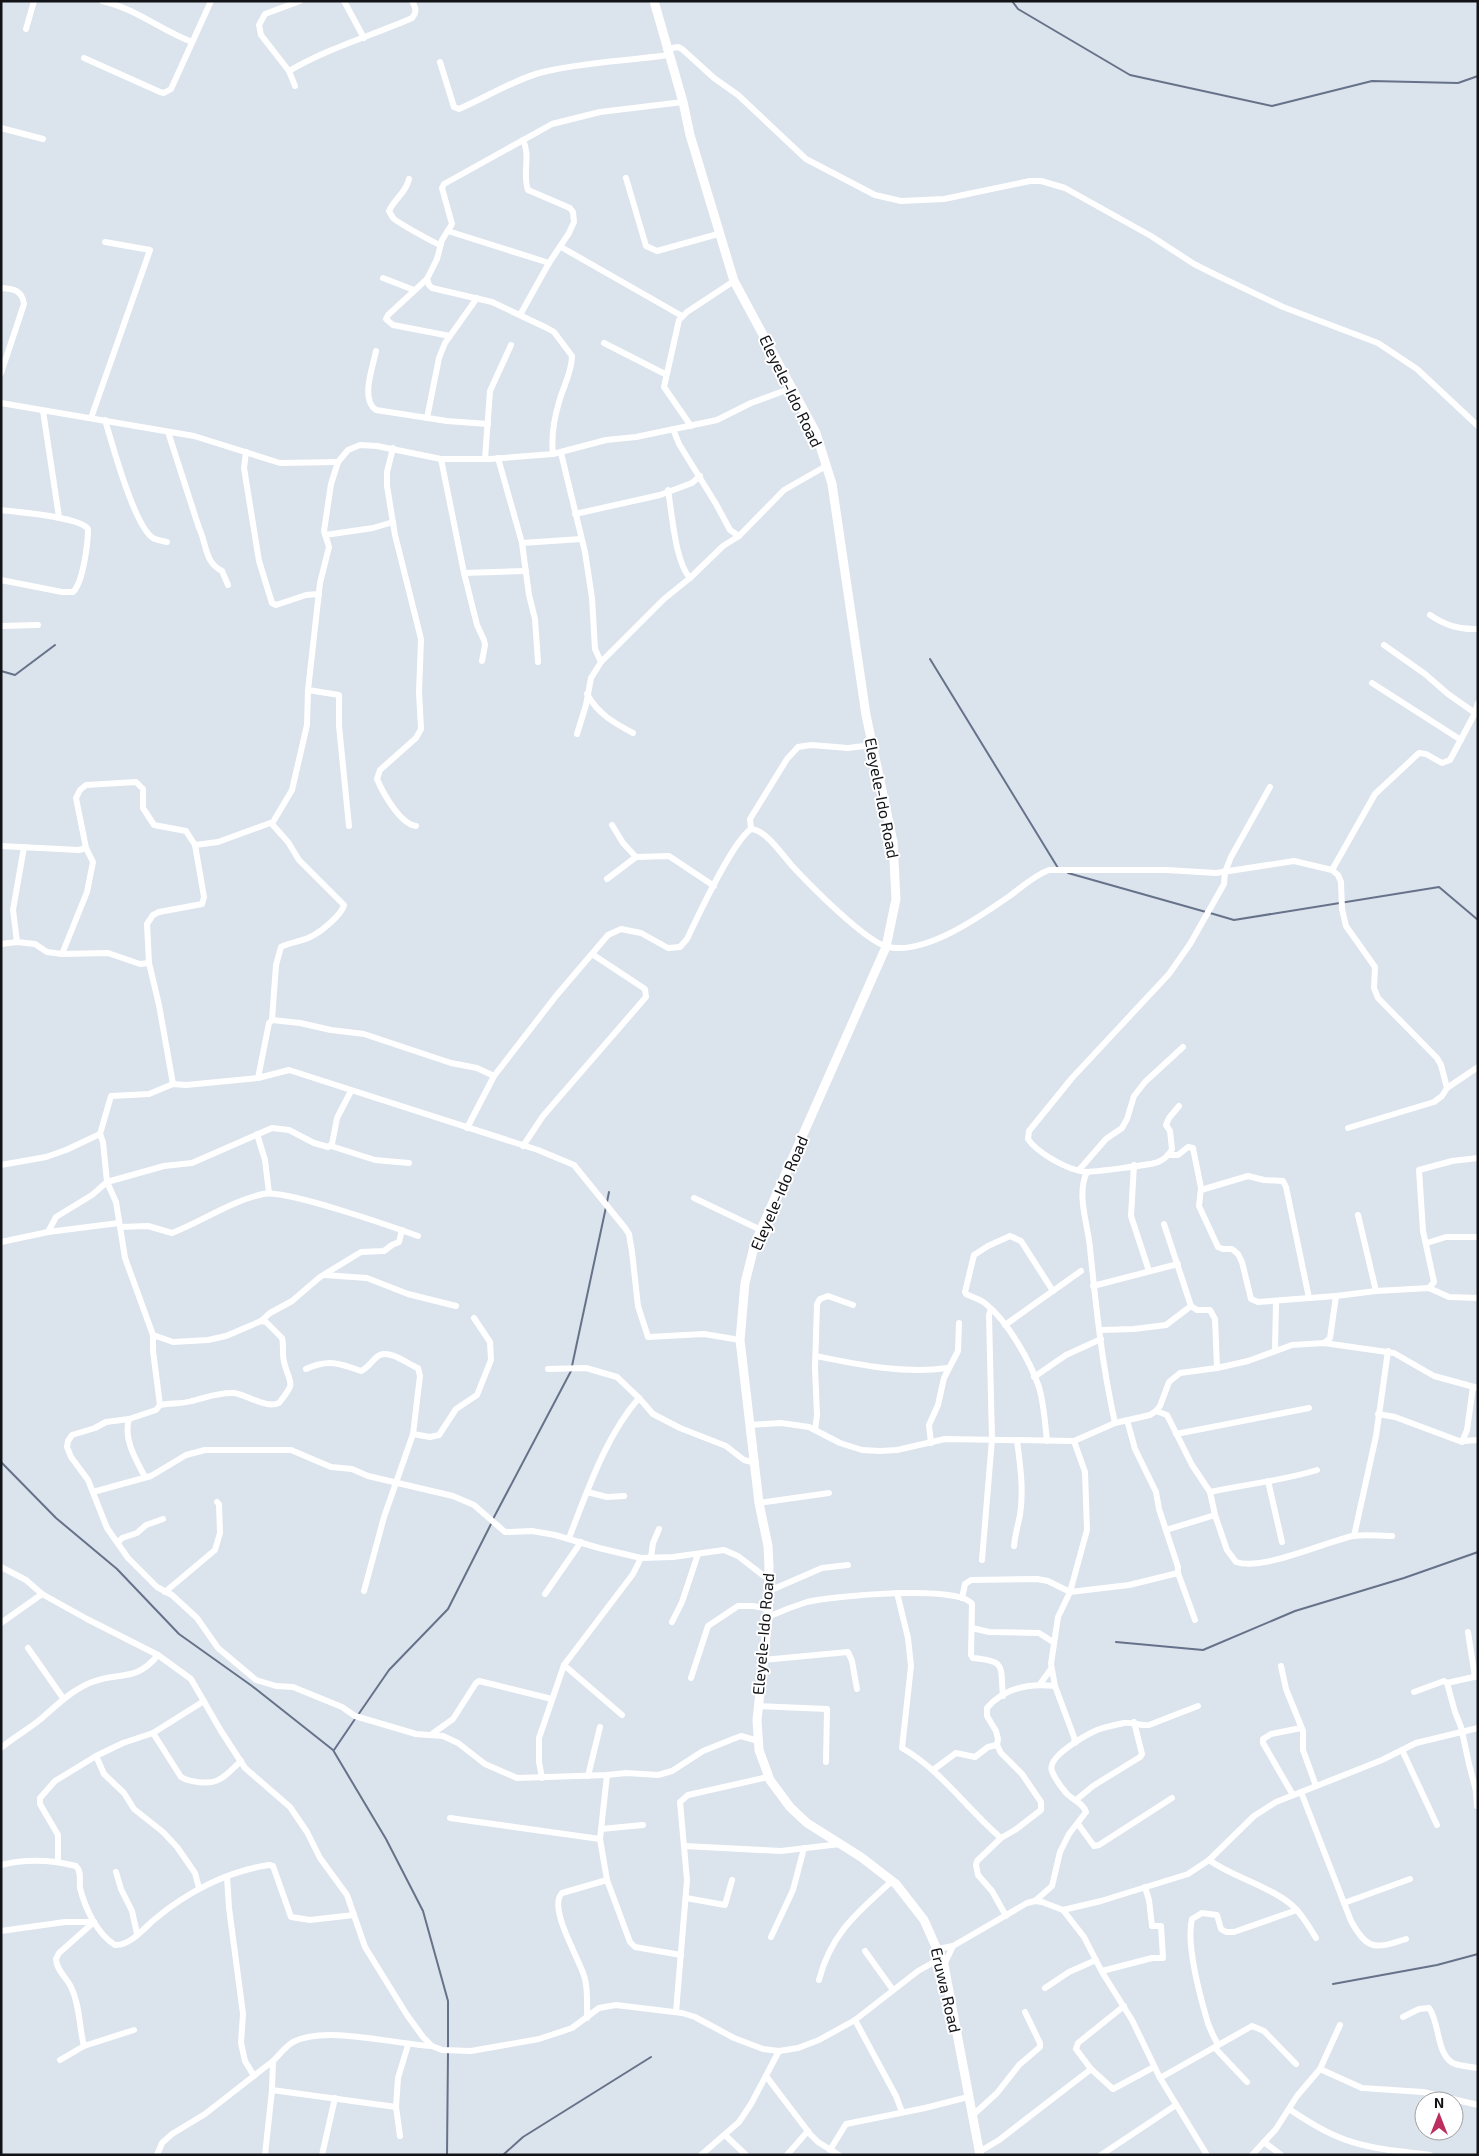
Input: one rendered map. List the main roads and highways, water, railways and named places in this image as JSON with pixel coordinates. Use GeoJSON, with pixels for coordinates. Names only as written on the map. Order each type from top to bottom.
{"type":"FeatureCollection","features":[{"type":"Feature","properties":{"kind":"main road","name":"Eleyele-Ido Road"},"geometry":{"type":"LineString","coordinates":[[654,1],[718,234],[734,281],[816,434],[832,484],[866,715],[890,824],[895,860],[896,899],[886,947],[761,1230],[750,1260],[745,1283],[740,1340],[756,1463],[759,1503],[768,1546],[768,1613],[758,1706],[759,1745]]}},
{"type":"Feature","properties":{"kind":"main road","name":"Eruwa Road"},"geometry":{"type":"LineString","coordinates":[[759,1745],[768,1777],[790,1808],[807,1824],[840,1844],[892,1881],[917,1909],[943,1962],[980,2153]]}},
{"type":"Feature","properties":{"kind":"waterway"},"geometry":{"type":"LineString","coordinates":[[1012,1],[1018,9],[1130,75],[1272,106],[1372,81],[1458,83],[1478,76]]}},
{"type":"Feature","properties":{"kind":"waterway"},"geometry":{"type":"LineString","coordinates":[[1,671],[15,675],[55,645]]}},
{"type":"Feature","properties":{"kind":"waterway"},"geometry":{"type":"LineString","coordinates":[[930,659],[1058,868]]}},
{"type":"Feature","properties":{"kind":"waterway"},"geometry":{"type":"LineString","coordinates":[[1068,873],[1206,912]]}},
{"type":"Feature","properties":{"kind":"waterway"},"geometry":{"type":"LineString","coordinates":[[1210,913],[1234,920],[1439,887],[1478,920]]}},
{"type":"Feature","properties":{"kind":"waterway"},"geometry":{"type":"LineString","coordinates":[[607,1202],[609,1192]]}},
{"type":"Feature","properties":{"kind":"waterway"},"geometry":{"type":"LineString","coordinates":[[572,1366],[606,1207]]}},
{"type":"Feature","properties":{"kind":"waterway"},"geometry":{"type":"LineString","coordinates":[[493,1519],[571,1371]]}},
{"type":"Feature","properties":{"kind":"waterway"},"geometry":{"type":"LineString","coordinates":[[1,1462],[56,1518],[117,1569],[179,1634],[252,1686],[333,1750],[386,1839],[423,1911],[448,2001],[448,2048]]}},
{"type":"Feature","properties":{"kind":"waterway"},"geometry":{"type":"LineString","coordinates":[[358,1715],[389,1670],[448,1609],[491,1524]]}},
{"type":"Feature","properties":{"kind":"waterway"},"geometry":{"type":"LineString","coordinates":[[1116,1642],[1203,1650],[1295,1611],[1404,1578],[1478,1552]]}},
{"type":"Feature","properties":{"kind":"waterway"},"geometry":{"type":"LineString","coordinates":[[334,1750],[355,1719]]}},
{"type":"Feature","properties":{"kind":"waterway"},"geometry":{"type":"LineString","coordinates":[[1333,1984],[1437,1965],[1478,1954]]}},
{"type":"Feature","properties":{"kind":"waterway"},"geometry":{"type":"LineString","coordinates":[[447,2155],[448,2052]]}},
{"type":"Feature","properties":{"kind":"waterway"},"geometry":{"type":"LineString","coordinates":[[503,2155],[523,2137],[651,2057]]}}]}
